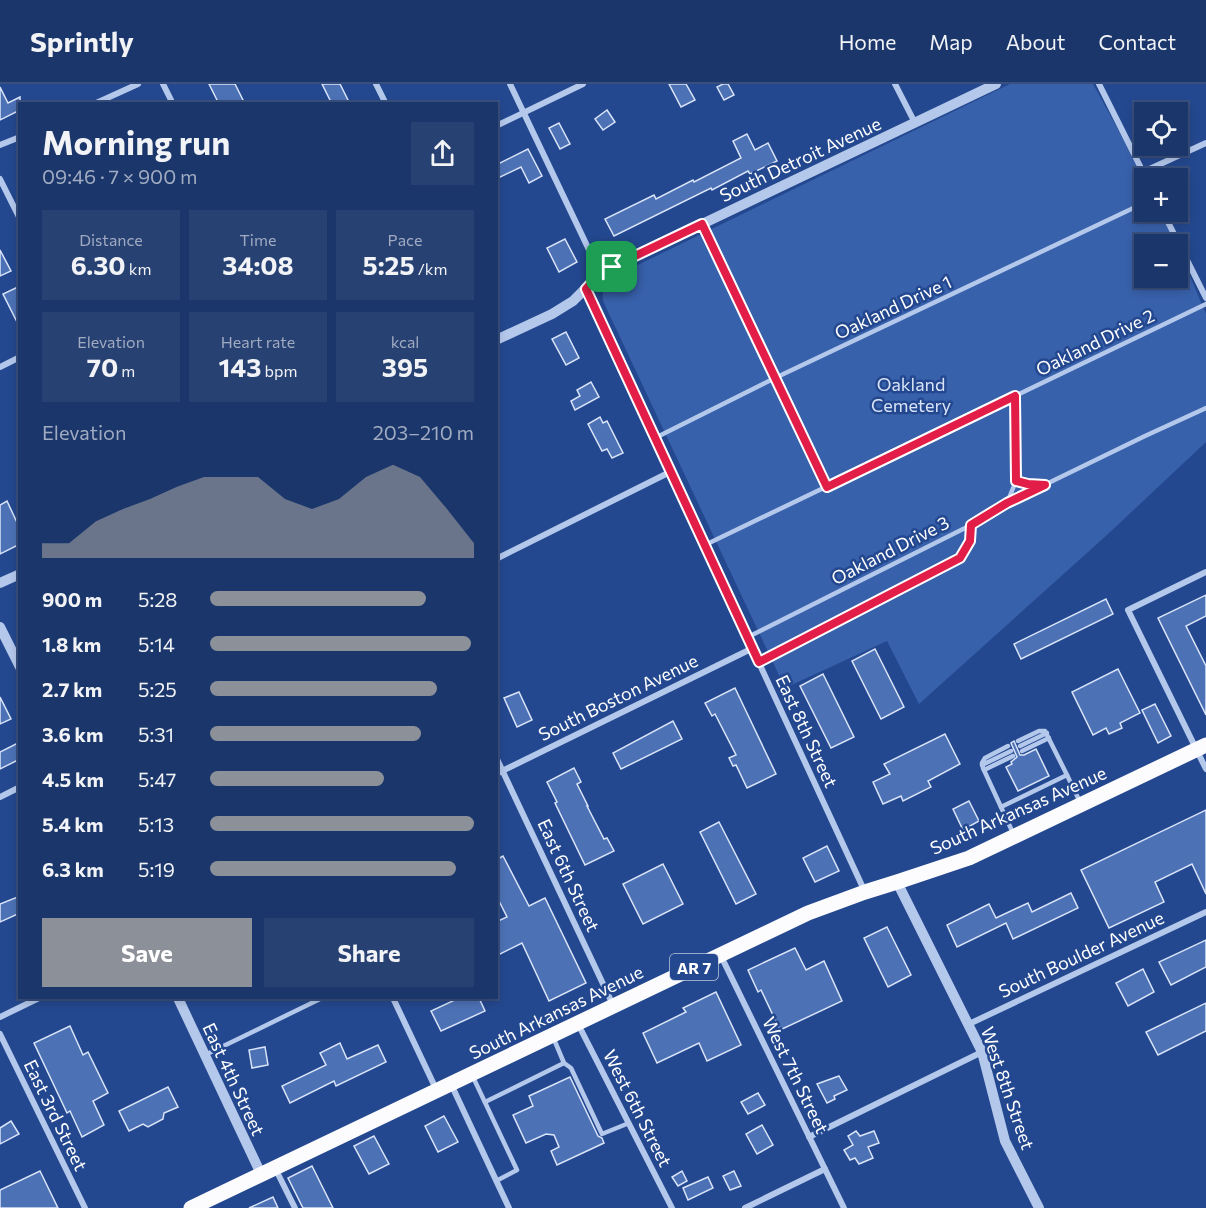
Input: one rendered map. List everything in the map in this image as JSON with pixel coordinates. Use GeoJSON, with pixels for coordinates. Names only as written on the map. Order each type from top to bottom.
{"type":"FeatureCollection","features":[{"type":"Feature","properties":{"kind":"highway","name":"South Arkansas Avenue"},"geometry":{"type":"LineString","coordinates":[[191,1208],[808,913],[969,858],[1201,747]]}},
{"type":"Feature","properties":{"kind":"street"},"geometry":{"type":"LineString","coordinates":[[98,102],[138,84]]}},
{"type":"Feature","properties":{"kind":"street"},"geometry":{"type":"LineString","coordinates":[[163,84],[172,102]]}},
{"type":"Feature","properties":{"kind":"street"},"geometry":{"type":"LineString","coordinates":[[376,84],[385,102]]}},
{"type":"Feature","properties":{"kind":"street"},"geometry":{"type":"LineString","coordinates":[[510,84],[601,275]]}},
{"type":"Feature","properties":{"kind":"street"},"geometry":{"type":"LineString","coordinates":[[498,125],[583,84]]}},
{"type":"Feature","properties":{"kind":"street"},"geometry":{"type":"LineString","coordinates":[[896,84],[915,123]]}},
{"type":"Feature","properties":{"kind":"street","name":"South Detroit Avenue"},"geometry":{"type":"LineString","coordinates":[[498,336],[552,314],[573,302],[612,267],[996,84]]}},
{"type":"Feature","properties":{"kind":"street"},"geometry":{"type":"LineString","coordinates":[[1099,84],[1141,168]]}},
{"type":"Feature","properties":{"kind":"street"},"geometry":{"type":"LineString","coordinates":[[0,145],[18,138]]}},
{"type":"Feature","properties":{"kind":"street"},"geometry":{"type":"LineString","coordinates":[[1158,168],[1206,143]]}},
{"type":"Feature","properties":{"kind":"street"},"geometry":{"type":"LineString","coordinates":[[0,179],[18,215]]}},
{"type":"Feature","properties":{"kind":"street"},"geometry":{"type":"LineString","coordinates":[[1168,222],[1206,298]]}},
{"type":"Feature","properties":{"kind":"street","name":"East 8th Street"},"geometry":{"type":"LineString","coordinates":[[586,289],[865,892]]}},
{"type":"Feature","properties":{"kind":"street"},"geometry":{"type":"LineString","coordinates":[[0,367],[18,358]]}},
{"type":"Feature","properties":{"kind":"street"},"geometry":{"type":"LineString","coordinates":[[498,558],[670,472]]}},
{"type":"Feature","properties":{"kind":"street"},"geometry":{"type":"LineString","coordinates":[[1206,572],[1128,610],[1201,747],[1206,769]]}},
{"type":"Feature","properties":{"kind":"street"},"geometry":{"type":"LineString","coordinates":[[0,583],[18,575]]}},
{"type":"Feature","properties":{"kind":"street"},"geometry":{"type":"LineString","coordinates":[[0,627],[18,663]]}},
{"type":"Feature","properties":{"kind":"street","name":"South Boston Avenue"},"geometry":{"type":"LineString","coordinates":[[500,772],[753,648]]}},
{"type":"Feature","properties":{"kind":"street","name":"East 6th Street"},"geometry":{"type":"LineString","coordinates":[[500,772],[613,1005]]}},
{"type":"Feature","properties":{"kind":"street"},"geometry":{"type":"LineString","coordinates":[[0,797],[18,789]]}},
{"type":"Feature","properties":{"kind":"street","name":"West 8th Street"},"geometry":{"type":"LineString","coordinates":[[897,882],[982,1052],[1005,1141],[1039,1208]]}},
{"type":"Feature","properties":{"kind":"street","name":"South Boulder Avenue"},"geometry":{"type":"LineString","coordinates":[[969,1024],[1206,912]]}},
{"type":"Feature","properties":{"kind":"street","name":"West 7th Street"},"geometry":{"type":"LineString","coordinates":[[720,955],[844,1208]]}},
{"type":"Feature","properties":{"kind":"street"},"geometry":{"type":"LineString","coordinates":[[0,1017],[37,999]]}},
{"type":"Feature","properties":{"kind":"street","name":"East 4th Street"},"geometry":{"type":"LineString","coordinates":[[178,999],[205,1055],[268,1171]]}},
{"type":"Feature","properties":{"kind":"street"},"geometry":{"type":"LineString","coordinates":[[393,999],[436,1090]]}},
{"type":"Feature","properties":{"kind":"street","name":"West 6th Street"},"geometry":{"type":"LineString","coordinates":[[578,1022],[672,1208]]}},
{"type":"Feature","properties":{"kind":"street","name":"East 3rd Street"},"geometry":{"type":"LineString","coordinates":[[0,1034],[85,1208]]}},
{"type":"Feature","properties":{"kind":"street"},"geometry":{"type":"LineString","coordinates":[[809,1137],[982,1052]]}},
{"type":"Feature","properties":{"kind":"street"},"geometry":{"type":"LineString","coordinates":[[451,1084],[509,1208]]}},
{"type":"Feature","properties":{"kind":"street"},"geometry":{"type":"LineString","coordinates":[[745,1208],[825,1169]]}},
{"type":"Feature","properties":{"kind":"street"},"geometry":{"type":"LineString","coordinates":[[268,1171],[295,1208]]}},
{"type":"Feature","properties":{"kind":"lane","name":"Oakland Drive 1"},"geometry":{"type":"LineString","coordinates":[[655,438],[1134,208]]}},
{"type":"Feature","properties":{"kind":"lane"},"geometry":{"type":"LineString","coordinates":[[702,224],[827,487]]}},
{"type":"Feature","properties":{"kind":"lane","name":"Oakland Drive 2"},"geometry":{"type":"LineString","coordinates":[[705,545],[1206,304]]}},
{"type":"Feature","properties":{"kind":"lane"},"geometry":{"type":"LineString","coordinates":[[1007,503],[1016,481],[1015,396]]}},
{"type":"Feature","properties":{"kind":"lane","name":"Oakland Drive 3"},"geometry":{"type":"LineString","coordinates":[[748,637],[971,525],[1007,503],[1206,408]]}},
{"type":"Feature","properties":{"kind":"lane"},"geometry":{"type":"LineString","coordinates":[[1016,481],[1045,485]]}},
{"type":"Feature","properties":{"kind":"lane"},"geometry":{"type":"LineString","coordinates":[[759,662],[960,558],[970,541],[971,525]]}},
{"type":"Feature","properties":{"kind":"lane"},"geometry":{"type":"LineString","coordinates":[[1048,735],[1020,746],[1039,731],[1045,731],[1048,735],[1082,804]]}},
{"type":"Feature","properties":{"kind":"lane"},"geometry":{"type":"LineString","coordinates":[[983,768],[1011,751],[985,758],[983,768],[1014,836]]}},
{"type":"Feature","properties":{"kind":"lane"},"geometry":{"type":"LineString","coordinates":[[1001,807],[1067,775]]}},
{"type":"Feature","properties":{"kind":"lane"},"geometry":{"type":"LineString","coordinates":[[205,1055],[320,999]]}},
{"type":"Feature","properties":{"kind":"lane"},"geometry":{"type":"LineString","coordinates":[[552,1035],[564,1063],[571,1068],[602,1134],[629,1123]]}},
{"type":"Feature","properties":{"kind":"lane"},"geometry":{"type":"LineString","coordinates":[[485,1102],[564,1063]]}},
{"type":"Feature","properties":{"kind":"lane"},"geometry":{"type":"LineString","coordinates":[[471,1074],[517,1170],[496,1181]]}},
{"type":"Feature","properties":{"kind":"green space","name":"Oakland Cemetery"},"geometry":{"type":"Polygon","coordinates":[[[1010,84],[1093,84],[1139,168],[1134,168],[1134,222],[1166,222],[1172,234],[1134,234],[1134,288],[1188,288],[1188,272],[1206,314],[1206,442],[1108,534],[919,704],[887,641],[785,688],[603,301],[604,288],[611,278],[1010,84]]]}},
{"type":"Feature","properties":{"kind":"building"},"geometry":{"type":"Polygon","coordinates":[[[209,84],[235,84],[244,102],[218,102],[209,84]]]}},
{"type":"Feature","properties":{"kind":"building"},"geometry":{"type":"Polygon","coordinates":[[[322,84],[340,84],[349,102],[331,102],[322,84]]]}},
{"type":"Feature","properties":{"kind":"building"},"geometry":{"type":"Polygon","coordinates":[[[669,84],[686,84],[695,100],[681,107],[669,84]]]}},
{"type":"Feature","properties":{"kind":"building"},"geometry":{"type":"Polygon","coordinates":[[[728,84],[734,95],[724,100],[717,87],[728,84]]]}},
{"type":"Feature","properties":{"kind":"building"},"geometry":{"type":"Polygon","coordinates":[[[0,87],[8,103],[20,97],[20,102],[18,102],[18,111],[0,120],[0,87]]]}},
{"type":"Feature","properties":{"kind":"building"},"geometry":{"type":"Polygon","coordinates":[[[607,110],[615,122],[603,130],[595,119],[607,110]]]}},
{"type":"Feature","properties":{"kind":"building"},"geometry":{"type":"Polygon","coordinates":[[[559,123],[570,144],[560,149],[549,128],[559,123]]]}},
{"type":"Feature","properties":{"kind":"building"},"geometry":{"type":"Polygon","coordinates":[[[747,134],[755,150],[768,143],[777,161],[750,174],[748,171],[712,190],[711,188],[614,236],[605,219],[654,195],[656,199],[693,180],[694,182],[741,158],[733,141],[747,134]]]}},
{"type":"Feature","properties":{"kind":"building"},"geometry":{"type":"Polygon","coordinates":[[[528,149],[542,176],[529,183],[521,167],[498,178],[498,164],[528,149]]]}},
{"type":"Feature","properties":{"kind":"building"},"geometry":{"type":"Polygon","coordinates":[[[565,239],[577,262],[559,272],[547,248],[565,239]]]}},
{"type":"Feature","properties":{"kind":"building"},"geometry":{"type":"Polygon","coordinates":[[[0,250],[11,271],[0,276],[0,250]]]}},
{"type":"Feature","properties":{"kind":"building"},"geometry":{"type":"Polygon","coordinates":[[[18,287],[18,324],[3,294],[18,287]]]}},
{"type":"Feature","properties":{"kind":"building"},"geometry":{"type":"Polygon","coordinates":[[[566,332],[579,358],[566,365],[552,339],[566,332]]]}},
{"type":"Feature","properties":{"kind":"building"},"geometry":{"type":"Polygon","coordinates":[[[591,382],[599,397],[575,410],[571,401],[580,396],[577,390],[591,382]]]}},
{"type":"Feature","properties":{"kind":"building"},"geometry":{"type":"Polygon","coordinates":[[[600,417],[603,423],[607,421],[623,453],[612,458],[607,449],[602,451],[588,424],[600,417]]]}},
{"type":"Feature","properties":{"kind":"building"},"geometry":{"type":"Polygon","coordinates":[[[7,501],[18,525],[18,545],[0,554],[0,505],[7,501]]]}},
{"type":"Feature","properties":{"kind":"building"},"geometry":{"type":"Polygon","coordinates":[[[1206,595],[1206,616],[1186,626],[1206,666],[1206,715],[1158,618],[1206,595]]]}},
{"type":"Feature","properties":{"kind":"building"},"geometry":{"type":"Polygon","coordinates":[[[1106,599],[1113,614],[1021,659],[1014,644],[1106,599]]]}},
{"type":"Feature","properties":{"kind":"building"},"geometry":{"type":"Polygon","coordinates":[[[875,649],[904,707],[881,719],[852,661],[875,649]]]}},
{"type":"Feature","properties":{"kind":"building"},"geometry":{"type":"Polygon","coordinates":[[[1118,669],[1140,713],[1120,723],[1122,728],[1109,734],[1106,728],[1093,735],[1072,692],[1118,669]]]}},
{"type":"Feature","properties":{"kind":"building"},"geometry":{"type":"Polygon","coordinates":[[[823,674],[854,737],[831,748],[800,686],[823,674]]]}},
{"type":"Feature","properties":{"kind":"building"},"geometry":{"type":"Polygon","coordinates":[[[735,688],[776,774],[747,788],[736,765],[733,766],[729,758],[736,755],[715,714],[712,716],[705,703],[735,688]]]}},
{"type":"Feature","properties":{"kind":"building"},"geometry":{"type":"Polygon","coordinates":[[[519,692],[532,720],[517,727],[504,698],[519,692]]]}},
{"type":"Feature","properties":{"kind":"building"},"geometry":{"type":"Polygon","coordinates":[[[0,697],[11,719],[0,724],[0,697]]]}},
{"type":"Feature","properties":{"kind":"building"},"geometry":{"type":"Polygon","coordinates":[[[1155,704],[1171,736],[1158,743],[1142,710],[1155,704]]]}},
{"type":"Feature","properties":{"kind":"building"},"geometry":{"type":"Polygon","coordinates":[[[673,721],[682,739],[621,769],[613,753],[673,721]]]}},
{"type":"Feature","properties":{"kind":"building"},"geometry":{"type":"Polygon","coordinates":[[[945,734],[960,764],[928,781],[931,787],[903,801],[901,796],[883,804],[873,782],[890,774],[884,764],[945,734]]]}},
{"type":"Feature","properties":{"kind":"building"},"geometry":{"type":"Polygon","coordinates":[[[1014,741],[1020,755],[1036,749],[1049,776],[1018,791],[1006,767],[1012,764],[1011,762],[1017,757],[1011,743],[1014,741]]]}},
{"type":"Feature","properties":{"kind":"building"},"geometry":{"type":"Polygon","coordinates":[[[18,743],[18,760],[0,769],[0,752],[18,743]]]}},
{"type":"Feature","properties":{"kind":"building"},"geometry":{"type":"Polygon","coordinates":[[[574,768],[581,782],[577,784],[587,806],[604,839],[607,838],[614,851],[585,865],[547,782],[574,768]]]}},
{"type":"Feature","properties":{"kind":"building"},"geometry":{"type":"Polygon","coordinates":[[[969,801],[979,821],[963,830],[953,809],[969,801]]]}},
{"type":"Feature","properties":{"kind":"building"},"geometry":{"type":"Polygon","coordinates":[[[1206,810],[1206,894],[1192,864],[1155,882],[1164,902],[1109,928],[1081,870],[1206,810]]]}},
{"type":"Feature","properties":{"kind":"building"},"geometry":{"type":"Polygon","coordinates":[[[719,822],[756,894],[736,904],[700,832],[719,822]]]}},
{"type":"Feature","properties":{"kind":"building"},"geometry":{"type":"Polygon","coordinates":[[[827,846],[839,871],[815,882],[803,858],[827,846]]]}},
{"type":"Feature","properties":{"kind":"building"},"geometry":{"type":"Polygon","coordinates":[[[503,856],[529,906],[545,898],[586,983],[549,1001],[522,943],[498,955],[498,921],[507,917],[498,899],[498,859],[503,856]]]}},
{"type":"Feature","properties":{"kind":"building"},"geometry":{"type":"Polygon","coordinates":[[[663,864],[683,904],[643,924],[623,884],[663,864]]]}},
{"type":"Feature","properties":{"kind":"building"},"geometry":{"type":"Polygon","coordinates":[[[1071,893],[1078,908],[1013,939],[1006,923],[957,947],[947,925],[989,904],[996,918],[1028,903],[1032,912],[1071,893]]]}},
{"type":"Feature","properties":{"kind":"building"},"geometry":{"type":"Polygon","coordinates":[[[18,897],[18,914],[0,922],[0,904],[18,897]]]}},
{"type":"Feature","properties":{"kind":"building"},"geometry":{"type":"Polygon","coordinates":[[[887,927],[911,975],[888,987],[864,938],[887,927]]]}},
{"type":"Feature","properties":{"kind":"building"},"geometry":{"type":"Polygon","coordinates":[[[1206,940],[1206,967],[1171,985],[1159,962],[1206,940]]]}},
{"type":"Feature","properties":{"kind":"building"},"geometry":{"type":"Polygon","coordinates":[[[795,948],[806,970],[824,961],[842,1001],[780,1030],[761,990],[758,992],[748,970],[795,948]]]}},
{"type":"Feature","properties":{"kind":"building"},"geometry":{"type":"Polygon","coordinates":[[[1143,969],[1154,992],[1128,1006],[1116,983],[1143,969]]]}},
{"type":"Feature","properties":{"kind":"building"},"geometry":{"type":"Polygon","coordinates":[[[716,992],[741,1045],[707,1061],[699,1043],[657,1063],[643,1033],[686,1012],[683,1008],[716,992]]]}},
{"type":"Feature","properties":{"kind":"building"},"geometry":{"type":"Polygon","coordinates":[[[457,999],[479,999],[485,1011],[441,1031],[431,1011],[457,999]]]}},
{"type":"Feature","properties":{"kind":"building"},"geometry":{"type":"Polygon","coordinates":[[[1206,1003],[1206,1031],[1158,1055],[1146,1032],[1206,1003]]]}},
{"type":"Feature","properties":{"kind":"building"},"geometry":{"type":"Polygon","coordinates":[[[70,1026],[83,1055],[88,1052],[108,1093],[93,1101],[104,1125],[82,1137],[70,1111],[67,1113],[34,1043],[70,1026]]]}},
{"type":"Feature","properties":{"kind":"building"},"geometry":{"type":"Polygon","coordinates":[[[340,1043],[347,1059],[378,1045],[386,1062],[336,1086],[334,1081],[290,1103],[282,1086],[326,1065],[320,1053],[340,1043]]]}},
{"type":"Feature","properties":{"kind":"building"},"geometry":{"type":"Polygon","coordinates":[[[265,1047],[268,1065],[252,1068],[249,1050],[265,1047]]]}},
{"type":"Feature","properties":{"kind":"building"},"geometry":{"type":"Polygon","coordinates":[[[839,1076],[847,1090],[834,1096],[835,1099],[827,1103],[817,1084],[839,1076]]]}},
{"type":"Feature","properties":{"kind":"building"},"geometry":{"type":"Polygon","coordinates":[[[570,1077],[598,1136],[604,1143],[557,1165],[551,1151],[559,1147],[554,1135],[546,1134],[526,1143],[513,1115],[533,1106],[529,1096],[570,1077]]]}},
{"type":"Feature","properties":{"kind":"building"},"geometry":{"type":"Polygon","coordinates":[[[168,1087],[178,1107],[164,1113],[163,1119],[148,1127],[143,1124],[129,1131],[119,1111],[168,1087]]]}},
{"type":"Feature","properties":{"kind":"building"},"geometry":{"type":"Polygon","coordinates":[[[758,1093],[765,1105],[748,1114],[741,1102],[758,1093]]]}},
{"type":"Feature","properties":{"kind":"building"},"geometry":{"type":"Polygon","coordinates":[[[444,1116],[458,1142],[438,1152],[425,1126],[444,1116]]]}},
{"type":"Feature","properties":{"kind":"building"},"geometry":{"type":"Polygon","coordinates":[[[11,1121],[19,1134],[0,1144],[0,1128],[11,1121]]]}},
{"type":"Feature","properties":{"kind":"building"},"geometry":{"type":"Polygon","coordinates":[[[762,1125],[773,1145],[757,1154],[746,1134],[762,1125]]]}},
{"type":"Feature","properties":{"kind":"building"},"geometry":{"type":"Polygon","coordinates":[[[856,1131],[860,1136],[874,1131],[879,1143],[868,1147],[873,1158],[859,1164],[855,1158],[850,1160],[844,1150],[853,1145],[848,1136],[856,1131]]]}},
{"type":"Feature","properties":{"kind":"building"},"geometry":{"type":"Polygon","coordinates":[[[374,1136],[389,1164],[369,1174],[354,1146],[374,1136]]]}},
{"type":"Feature","properties":{"kind":"building"},"geometry":{"type":"Polygon","coordinates":[[[312,1166],[333,1208],[303,1208],[288,1178],[312,1166]]]}},
{"type":"Feature","properties":{"kind":"building"},"geometry":{"type":"Polygon","coordinates":[[[40,1171],[58,1208],[0,1208],[0,1190],[40,1171]]]}},
{"type":"Feature","properties":{"kind":"building"},"geometry":{"type":"Polygon","coordinates":[[[682,1171],[687,1181],[678,1186],[672,1177],[682,1171]]]}},
{"type":"Feature","properties":{"kind":"building"},"geometry":{"type":"Polygon","coordinates":[[[734,1171],[741,1186],[730,1190],[723,1176],[734,1171]]]}},
{"type":"Feature","properties":{"kind":"building"},"geometry":{"type":"Polygon","coordinates":[[[708,1177],[713,1188],[688,1200],[683,1188],[708,1177]]]}},
{"type":"Feature","properties":{"kind":"building"},"geometry":{"type":"Polygon","coordinates":[[[273,1197],[278,1208],[249,1208],[273,1197]]]}},
{"type":"Feature","properties":{"kind":"route"},"geometry":{"type":"LineString","coordinates":[[702,224],[827,487],[1015,396],[1016,481],[1045,485],[1007,503],[971,525],[970,541],[960,558],[759,662],[586,289],[595,279],[612,267],[702,224]]}}]}
